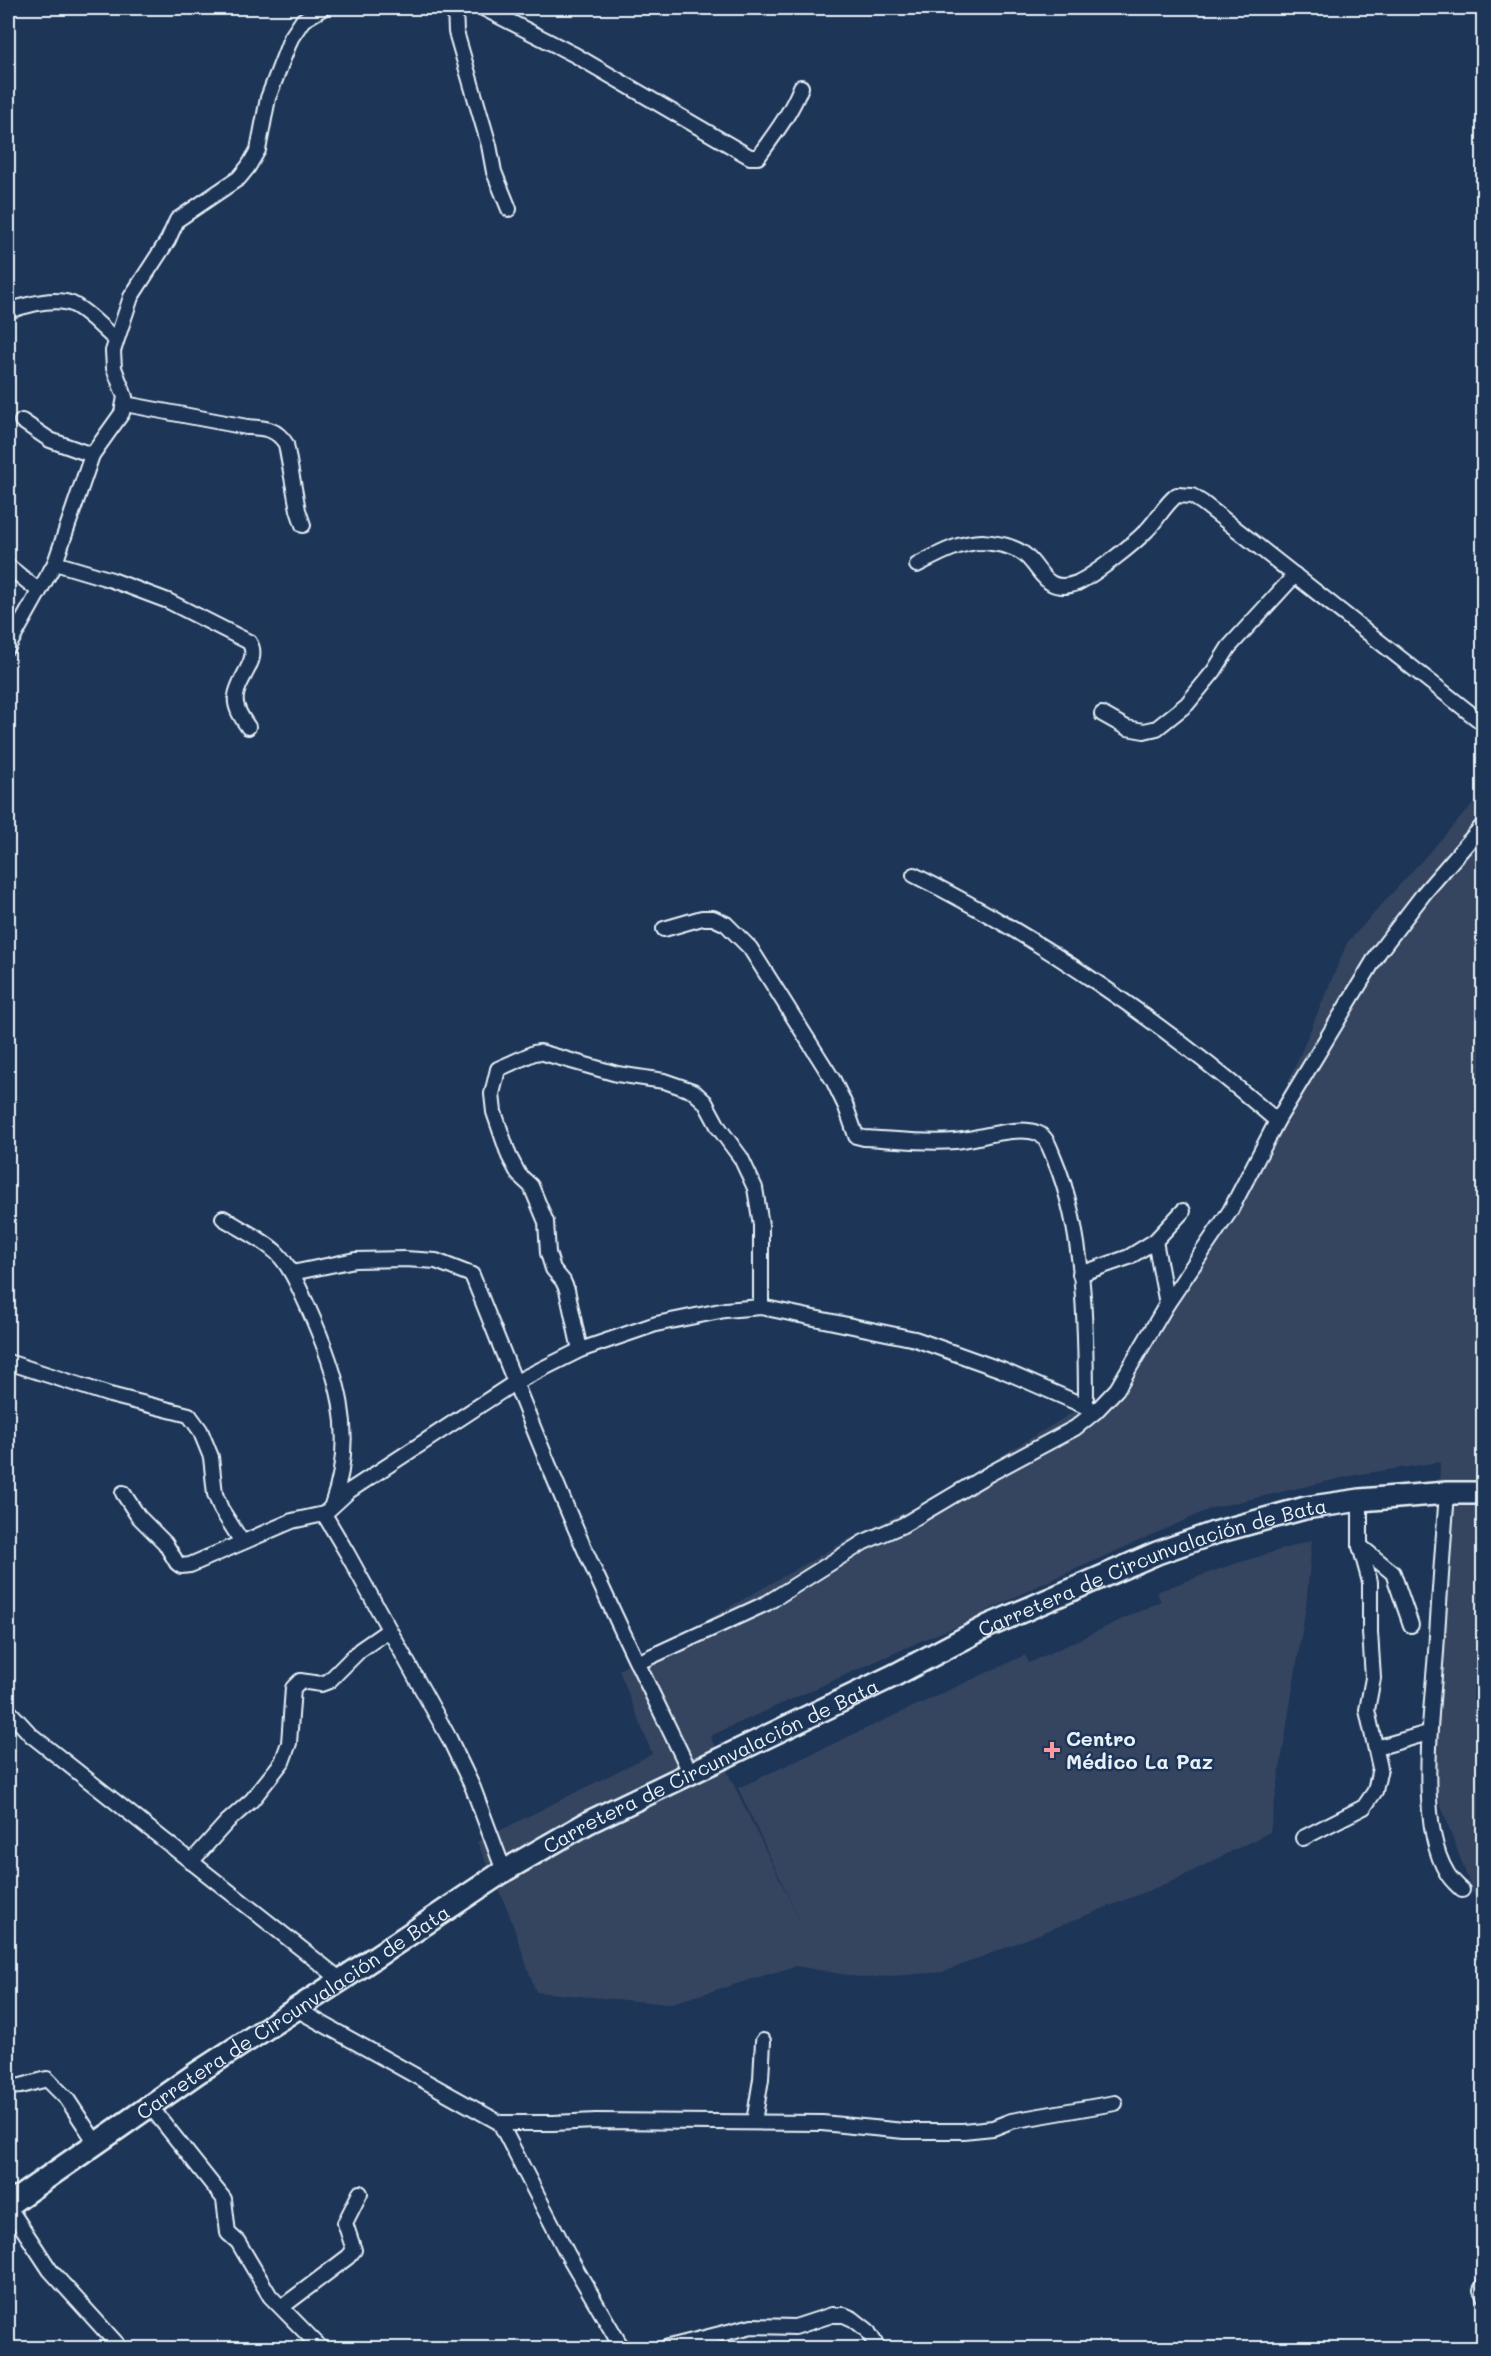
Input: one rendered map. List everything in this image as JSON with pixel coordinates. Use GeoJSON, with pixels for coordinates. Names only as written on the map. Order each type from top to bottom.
{"type":"FeatureCollection","features":[{"type":"Feature","properties":{"kind":"main road","name":"Carretera de Circunvalación de Bata"},"geometry":{"type":"LineString","coordinates":[[8,2206],[150,2106],[504,1870],[589,1822],[895,1675],[988,1626],[1156,1553],[1214,1533],[1305,1508],[1360,1500],[1447,1493],[1484,1493]]}},
{"type":"Feature","properties":{"kind":"street"},"geometry":{"type":"LineString","coordinates":[[8,647],[55,563],[92,455],[122,413],[125,397],[114,368],[113,351],[115,339],[131,297],[168,240],[177,220],[239,178],[248,167],[258,150],[268,98],[291,38],[303,20],[323,8]]}},
{"type":"Feature","properties":{"kind":"street"},"geometry":{"type":"LineString","coordinates":[[455,8],[456,32],[489,145],[494,172],[509,209]]}},
{"type":"Feature","properties":{"kind":"street"},"geometry":{"type":"LineString","coordinates":[[483,8],[575,55],[750,157],[758,157],[765,148],[794,104],[801,87]]}},
{"type":"Feature","properties":{"kind":"street"},"geometry":{"type":"LineString","coordinates":[[8,310],[48,302],[65,302],[76,306],[115,339]]}},
{"type":"Feature","properties":{"kind":"street"},"geometry":{"type":"LineString","coordinates":[[125,404],[247,427],[267,428],[281,436],[286,444],[298,510],[303,525]]}},
{"type":"Feature","properties":{"kind":"street"},"geometry":{"type":"LineString","coordinates":[[21,421],[50,440],[92,455]]}},
{"type":"Feature","properties":{"kind":"street"},"geometry":{"type":"LineString","coordinates":[[917,565],[947,550],[982,542],[1003,545],[1019,551],[1028,557],[1047,582],[1068,585],[1079,582],[1130,546],[1177,495],[1192,496],[1203,502],[1484,724]]}},
{"type":"Feature","properties":{"kind":"street"},"geometry":{"type":"LineString","coordinates":[[55,563],[112,580],[168,601],[249,642],[253,648],[253,656],[236,696],[237,708],[248,727]]}},
{"type":"Feature","properties":{"kind":"street"},"geometry":{"type":"LineString","coordinates":[[8,566],[39,591]]}},
{"type":"Feature","properties":{"kind":"street"},"geometry":{"type":"LineString","coordinates":[[1102,714],[1127,728],[1144,730],[1157,728],[1187,704],[1214,671],[1229,647],[1295,575]]}},
{"type":"Feature","properties":{"kind":"street"},"geometry":{"type":"LineString","coordinates":[[637,1664],[767,1603],[864,1542],[903,1525],[989,1474],[1075,1428],[1091,1409],[1117,1389],[1167,1304],[1230,1211],[1277,1121],[1371,964],[1391,935],[1484,824]]}},
{"type":"Feature","properties":{"kind":"street"},"geometry":{"type":"LineString","coordinates":[[914,875],[974,905],[1079,972],[1232,1081],[1277,1121]]}},
{"type":"Feature","properties":{"kind":"street"},"geometry":{"type":"LineString","coordinates":[[664,929],[702,918],[713,918],[726,924],[750,948],[833,1080],[856,1136],[955,1141],[991,1134],[1026,1131],[1037,1133],[1045,1138],[1071,1208],[1080,1274],[1091,1409]]}},
{"type":"Feature","properties":{"kind":"street"},"geometry":{"type":"LineString","coordinates":[[580,1350],[567,1290],[553,1269],[548,1253],[546,1222],[531,1186],[519,1175],[509,1156],[494,1112],[492,1094],[498,1069],[534,1053],[540,1052],[617,1074],[664,1081],[693,1091],[705,1102],[719,1128],[741,1158],[755,1188],[761,1225],[760,1307]]}},
{"type":"Feature","properties":{"kind":"street"},"geometry":{"type":"LineString","coordinates":[[1080,1274],[1129,1257],[1155,1241],[1183,1211]]}},
{"type":"Feature","properties":{"kind":"street"},"geometry":{"type":"LineString","coordinates":[[223,1218],[277,1253],[292,1273],[324,1343],[343,1407],[345,1442],[344,1466],[328,1511],[347,1553],[454,1748],[473,1788],[504,1870]]}},
{"type":"Feature","properties":{"kind":"street"},"geometry":{"type":"LineString","coordinates":[[1155,1241],[1167,1304]]}},
{"type":"Feature","properties":{"kind":"street"},"geometry":{"type":"LineString","coordinates":[[292,1273],[355,1260],[405,1259],[436,1261],[472,1275],[514,1383],[581,1541],[637,1664],[690,1772]]}},
{"type":"Feature","properties":{"kind":"street"},"geometry":{"type":"LineString","coordinates":[[123,1493],[138,1516],[165,1543],[177,1563],[181,1566],[190,1565],[292,1521],[328,1511],[366,1479],[514,1383],[580,1350],[656,1324],[725,1310],[760,1307],[915,1339],[1002,1370],[1091,1409]]}},
{"type":"Feature","properties":{"kind":"street"},"geometry":{"type":"LineString","coordinates":[[8,1362],[110,1395],[189,1415],[200,1430],[211,1457],[215,1494],[221,1509],[242,1542]]}},
{"type":"Feature","properties":{"kind":"street"},"geometry":{"type":"LineString","coordinates":[[1447,1493],[1428,1732],[1430,1801],[1436,1843],[1447,1873],[1462,1890]]}},
{"type":"Feature","properties":{"kind":"street"},"geometry":{"type":"LineString","coordinates":[[1303,1838],[1364,1807],[1376,1791],[1380,1768],[1367,1710],[1373,1678],[1370,1582],[1360,1546],[1360,1500]]}},
{"type":"Feature","properties":{"kind":"street"},"geometry":{"type":"LineString","coordinates":[[1360,1546],[1393,1573],[1411,1625]]}},
{"type":"Feature","properties":{"kind":"street"},"geometry":{"type":"LineString","coordinates":[[191,1862],[227,1822],[252,1800],[282,1762],[289,1743],[293,1688],[296,1683],[300,1681],[321,1684],[329,1680],[360,1650],[388,1630]]}},
{"type":"Feature","properties":{"kind":"street"},"geometry":{"type":"LineString","coordinates":[[8,1710],[31,1735],[341,1980]]}},
{"type":"Feature","properties":{"kind":"street"},"geometry":{"type":"LineString","coordinates":[[1376,1748],[1428,1732]]}},
{"type":"Feature","properties":{"kind":"street"},"geometry":{"type":"LineString","coordinates":[[296,2008],[500,2122],[822,2123],[904,2131],[963,2131],[993,2128],[1011,2121],[1115,2103]]}},
{"type":"Feature","properties":{"kind":"street"},"geometry":{"type":"LineString","coordinates":[[754,2122],[761,2079],[763,2041]]}},
{"type":"Feature","properties":{"kind":"street"},"geometry":{"type":"LineString","coordinates":[[8,2087],[47,2079],[67,2098],[96,2143]]}},
{"type":"Feature","properties":{"kind":"street"},"geometry":{"type":"LineString","coordinates":[[150,2106],[224,2199],[228,2233],[238,2242],[270,2296],[321,2349]]}},
{"type":"Feature","properties":{"kind":"street"},"geometry":{"type":"LineString","coordinates":[[500,2122],[568,2255],[622,2349]]}},
{"type":"Feature","properties":{"kind":"street"},"geometry":{"type":"LineString","coordinates":[[282,2307],[354,2250],[345,2223],[360,2193]]}},
{"type":"Feature","properties":{"kind":"street"},"geometry":{"type":"LineString","coordinates":[[8,2206],[50,2270],[118,2345]]}},
{"type":"Feature","properties":{"kind":"street"},"geometry":{"type":"LineString","coordinates":[[1484,2284],[1481,2290],[1484,2296]]}},
{"type":"Feature","properties":{"kind":"street"},"geometry":{"type":"LineString","coordinates":[[665,2349],[761,2325],[779,2328],[795,2327],[832,2315],[844,2315],[853,2319],[867,2330],[878,2349]]}},
{"type":"Feature","properties":{"kind":"street"},"geometry":{"type":"LineString","coordinates":[[722,2334],[728,2349]]}},
{"type":"Feature","properties":{"kind":"shaded area"},"geometry":{"type":"Polygon","coordinates":[[[1483,793],[1483,1896],[1474,1896],[1430,1775],[1440,1462],[1355,1475],[1212,1508],[1036,1587],[989,1610],[976,1619],[932,1636],[710,1736],[802,1925],[738,1788],[1025,1655],[1029,1663],[1161,1601],[1156,1592],[1228,1566],[1312,1540],[1306,1606],[1270,1832],[1175,1880],[944,1972],[864,1978],[796,1966],[669,2004],[536,1992],[508,1911],[477,1842],[652,1754],[619,1670],[856,1535],[922,1504],[1100,1396],[1119,1380],[1265,1138],[1347,943],[1483,793]]]}},
{"type":"Feature","properties":{"kind":"place","name":"Centro Médico La Paz"},"geometry":{"type":"Point","coordinates":[1052,1750]}}]}
